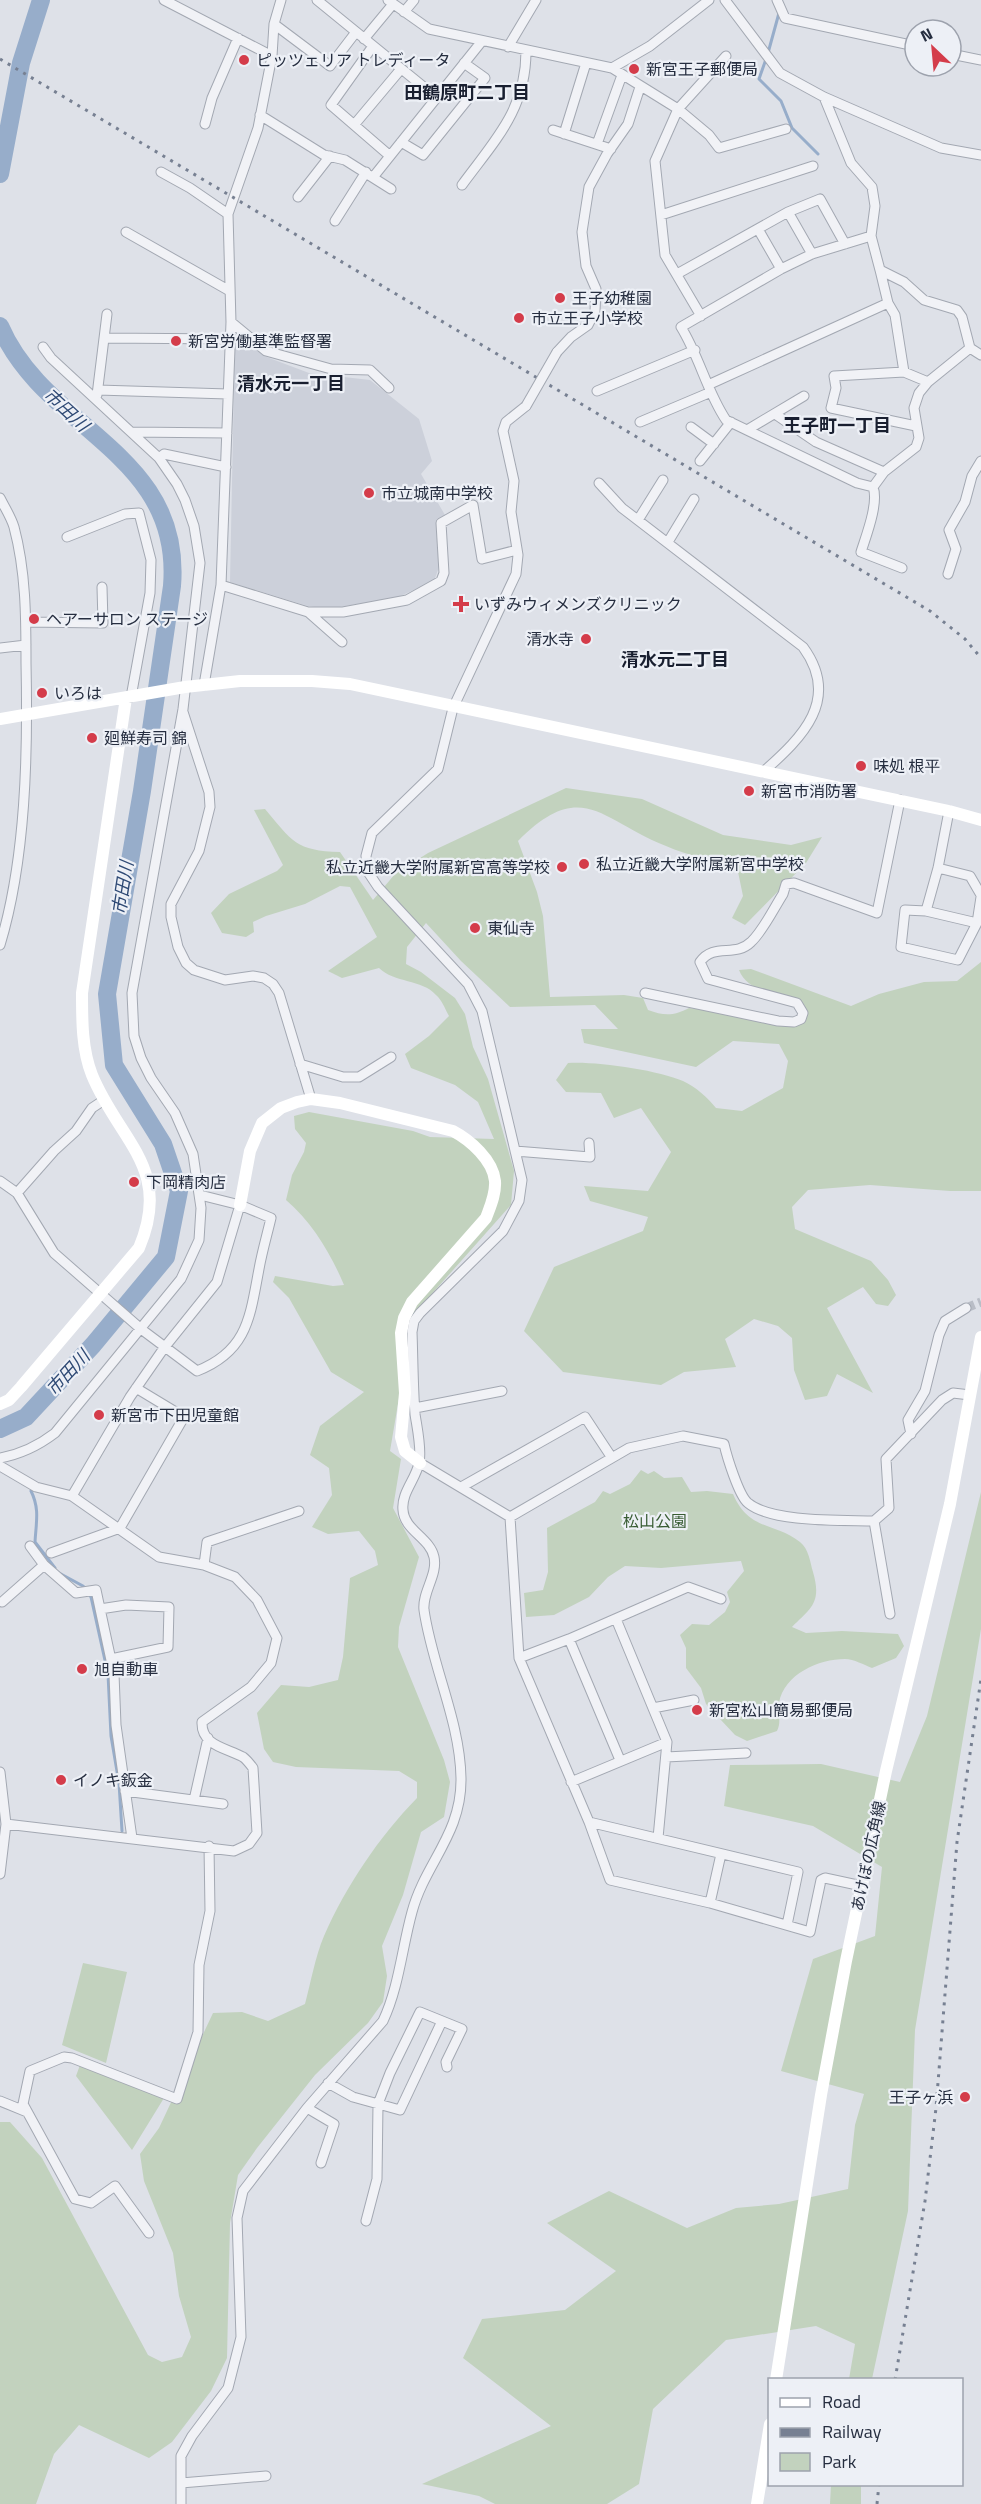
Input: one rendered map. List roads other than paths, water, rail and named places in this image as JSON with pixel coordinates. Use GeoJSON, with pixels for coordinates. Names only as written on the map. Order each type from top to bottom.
{"type":"FeatureCollection","features":[{"type":"Feature","properties":{"kind":"street"},"geometry":{"type":"LineString","coordinates":[[164,0],[272,56]]}},
{"type":"Feature","properties":{"kind":"street"},"geometry":{"type":"LineString","coordinates":[[204,685],[221,585],[231,339],[228,290],[228,214],[260,115],[272,56],[274,24],[281,0]]}},
{"type":"Feature","properties":{"kind":"street"},"geometry":{"type":"LineString","coordinates":[[317,0],[436,97]]}},
{"type":"Feature","properties":{"kind":"street"},"geometry":{"type":"LineString","coordinates":[[404,12],[414,0]]}},
{"type":"Feature","properties":{"kind":"street"},"geometry":{"type":"LineString","coordinates":[[508,47],[536,0]]}},
{"type":"Feature","properties":{"kind":"street"},"geometry":{"type":"LineString","coordinates":[[612,68],[650,46],[709,0]]}},
{"type":"Feature","properties":{"kind":"street"},"geometry":{"type":"LineString","coordinates":[[725,0],[780,73],[824,97],[941,148],[981,155]]}},
{"type":"Feature","properties":{"kind":"street"},"geometry":{"type":"LineString","coordinates":[[777,0],[785,18],[903,43]]}},
{"type":"Feature","properties":{"kind":"street"},"geometry":{"type":"LineString","coordinates":[[364,39],[390,2],[429,29],[612,68],[678,109],[709,135],[719,148],[786,129]]}},
{"type":"Feature","properties":{"kind":"street"},"geometry":{"type":"LineString","coordinates":[[274,24],[330,66],[356,32]]}},
{"type":"Feature","properties":{"kind":"street"},"geometry":{"type":"LineString","coordinates":[[205,124],[212,98],[238,38]]}},
{"type":"Feature","properties":{"kind":"street"},"geometry":{"type":"LineString","coordinates":[[335,220],[370,174],[390,156],[482,41]]}},
{"type":"Feature","properties":{"kind":"street"},"geometry":{"type":"LineString","coordinates":[[373,46],[331,105],[390,156]]}},
{"type":"Feature","properties":{"kind":"street"},"geometry":{"type":"LineString","coordinates":[[462,185],[511,118],[526,75],[526,51]]}},
{"type":"Feature","properties":{"kind":"street"},"geometry":{"type":"LineString","coordinates":[[701,316],[665,255],[655,161],[678,109],[726,56]]}},
{"type":"Feature","properties":{"kind":"street"},"geometry":{"type":"LineString","coordinates":[[963,56],[981,60]]}},
{"type":"Feature","properties":{"kind":"street"},"geometry":{"type":"LineString","coordinates":[[401,142],[423,155],[478,87],[485,78],[464,63]]}},
{"type":"Feature","properties":{"kind":"street"},"geometry":{"type":"LineString","coordinates":[[564,134],[586,63]]}},
{"type":"Feature","properties":{"kind":"street"},"geometry":{"type":"LineString","coordinates":[[354,125],[401,69]]}},
{"type":"Feature","properties":{"kind":"street"},"geometry":{"type":"LineString","coordinates":[[597,144],[622,75]]}},
{"type":"Feature","properties":{"kind":"street"},"geometry":{"type":"LineString","coordinates":[[180,2504],[181,2456],[192,2436],[228,2388],[241,2337],[237,2218],[243,2191],[307,2108],[383,2021],[391,2004],[412,1910],[453,1828],[459,1802],[461,1777],[454,1731],[424,1608],[428,1586],[435,1568],[434,1556],[429,1545],[408,1523],[403,1513],[402,1502],[420,1462],[412,1332],[414,1321],[420,1312],[503,1231],[519,1201],[522,1180],[482,1011],[476,998],[468,984],[390,902],[368,872],[366,856],[372,833],[438,769],[453,708],[516,574],[517,550],[511,512],[514,481],[503,431],[506,422],[526,406],[557,352],[571,337],[588,325],[595,311],[596,289],[586,266],[582,231],[589,187],[628,124],[640,87]]}},
{"type":"Feature","properties":{"kind":"street"},"geometry":{"type":"LineString","coordinates":[[824,97],[851,163],[872,187],[875,206],[871,236],[888,303],[895,315],[904,372]]}},
{"type":"Feature","properties":{"kind":"street"},"geometry":{"type":"LineString","coordinates":[[260,115],[324,155],[345,160],[392,189]]}},
{"type":"Feature","properties":{"kind":"street"},"geometry":{"type":"LineString","coordinates":[[553,130],[611,149]]}},
{"type":"Feature","properties":{"kind":"street"},"geometry":{"type":"LineString","coordinates":[[298,197],[330,156]]}},
{"type":"Feature","properties":{"kind":"street"},"geometry":{"type":"LineString","coordinates":[[661,215],[813,166]]}},
{"type":"Feature","properties":{"kind":"street"},"geometry":{"type":"LineString","coordinates":[[161,172],[198,193],[228,214]]}},
{"type":"Feature","properties":{"kind":"street"},"geometry":{"type":"LineString","coordinates":[[676,274],[788,212],[820,199],[845,244]]}},
{"type":"Feature","properties":{"kind":"street"},"geometry":{"type":"LineString","coordinates":[[788,212],[812,254]]}},
{"type":"Feature","properties":{"kind":"street"},"geometry":{"type":"LineString","coordinates":[[758,229],[781,269]]}},
{"type":"Feature","properties":{"kind":"street"},"geometry":{"type":"LineString","coordinates":[[126,232],[228,290]]}},
{"type":"Feature","properties":{"kind":"street"},"geometry":{"type":"LineString","coordinates":[[871,236],[812,254],[781,269],[681,327],[695,350],[716,405],[726,420],[857,483],[873,487]]}},
{"type":"Feature","properties":{"kind":"street"},"geometry":{"type":"LineString","coordinates":[[880,270],[904,282],[924,300],[957,310],[962,317],[970,348],[981,355]]}},
{"type":"Feature","properties":{"kind":"street"},"geometry":{"type":"LineString","coordinates":[[640,422],[888,303]]}},
{"type":"Feature","properties":{"kind":"street"},"geometry":{"type":"LineString","coordinates":[[97,400],[107,314]]}},
{"type":"Feature","properties":{"kind":"street"},"geometry":{"type":"LineString","coordinates":[[231,322],[266,351],[331,369],[370,370],[389,388]]}},
{"type":"Feature","properties":{"kind":"street"},"geometry":{"type":"LineString","coordinates":[[104,339],[231,339]]}},
{"type":"Feature","properties":{"kind":"street"},"geometry":{"type":"LineString","coordinates":[[0,1458],[18,1455],[42,1443],[55,1433],[181,1279],[200,1240],[200,1195],[193,1154],[175,1113],[151,1078],[141,1058],[134,1036],[132,1016],[132,993],[183,709],[200,563],[194,526],[177,484],[159,458],[51,358],[43,347]]}},
{"type":"Feature","properties":{"kind":"street"},"geometry":{"type":"LineString","coordinates":[[873,487],[884,472],[916,447],[919,438],[915,426],[914,408],[919,393],[928,382],[970,348]]}},
{"type":"Feature","properties":{"kind":"street"},"geometry":{"type":"LineString","coordinates":[[597,391],[695,350]]}},
{"type":"Feature","properties":{"kind":"street"},"geometry":{"type":"LineString","coordinates":[[915,426],[831,408],[836,388],[834,376],[904,372],[928,382]]}},
{"type":"Feature","properties":{"kind":"street"},"geometry":{"type":"LineString","coordinates":[[98,390],[228,394]]}},
{"type":"Feature","properties":{"kind":"street"},"geometry":{"type":"LineString","coordinates":[[747,430],[804,396]]}},
{"type":"Feature","properties":{"kind":"street"},"geometry":{"type":"LineString","coordinates":[[775,414],[816,442],[884,472]]}},
{"type":"Feature","properties":{"kind":"street"},"geometry":{"type":"LineString","coordinates":[[700,461],[731,422]]}},
{"type":"Feature","properties":{"kind":"street"},"geometry":{"type":"LineString","coordinates":[[691,427],[714,444]]}},
{"type":"Feature","properties":{"kind":"street"},"geometry":{"type":"LineString","coordinates":[[131,432],[227,433]]}},
{"type":"Feature","properties":{"kind":"street"},"geometry":{"type":"LineString","coordinates":[[159,458],[164,454],[226,466]]}},
{"type":"Feature","properties":{"kind":"street"},"geometry":{"type":"LineString","coordinates":[[948,574],[956,549],[949,530],[965,501],[972,476],[981,461]]}},
{"type":"Feature","properties":{"kind":"street"},"geometry":{"type":"LineString","coordinates":[[638,520],[663,480]]}},
{"type":"Feature","properties":{"kind":"street"},"geometry":{"type":"LineString","coordinates":[[599,483],[622,508],[803,647],[813,661],[819,680],[819,696],[815,712],[802,732],[763,772]]}},
{"type":"Feature","properties":{"kind":"street"},"geometry":{"type":"LineString","coordinates":[[873,487],[875,492],[872,518],[861,552],[902,568]]}},
{"type":"Feature","properties":{"kind":"street"},"geometry":{"type":"LineString","coordinates":[[0,498],[14,525],[25,591],[27,715],[17,874],[0,945]]}},
{"type":"Feature","properties":{"kind":"street"},"geometry":{"type":"LineString","coordinates":[[668,542],[694,499]]}},
{"type":"Feature","properties":{"kind":"street"},"geometry":{"type":"LineString","coordinates":[[221,585],[308,612],[343,612],[407,600],[441,581],[444,573],[441,523],[473,505],[482,559],[517,550]]}},
{"type":"Feature","properties":{"kind":"street"},"geometry":{"type":"LineString","coordinates":[[0,1404],[9,1400],[21,1387],[139,1248],[151,1211],[149,1186],[141,1157],[104,1100],[91,1074],[85,1052],[82,993],[128,698],[150,593],[151,560],[139,513],[125,514],[67,537]]}},
{"type":"Feature","properties":{"kind":"street"},"geometry":{"type":"LineString","coordinates":[[26,622],[103,622],[102,587]]}},
{"type":"Feature","properties":{"kind":"street"},"geometry":{"type":"LineString","coordinates":[[308,612],[342,642]]}},
{"type":"Feature","properties":{"kind":"street"},"geometry":{"type":"LineString","coordinates":[[0,648],[26,645]]}},
{"type":"Feature","properties":{"kind":"street"},"geometry":{"type":"LineString","coordinates":[[0,719],[185,687],[240,681],[312,681],[350,684],[453,708],[900,800],[981,820]]}},
{"type":"Feature","properties":{"kind":"street"},"geometry":{"type":"LineString","coordinates":[[183,709],[209,792],[210,807],[199,851],[171,904],[171,917],[178,947],[186,963],[194,970],[225,980],[253,976],[264,978],[273,984],[279,993],[311,1099]]}},
{"type":"Feature","properties":{"kind":"street"},"geometry":{"type":"LineString","coordinates":[[645,993],[778,1021],[794,1022],[801,1018],[803,1013],[797,1003],[708,979],[700,962],[712,951],[740,950],[751,942],[783,894],[786,885],[794,883],[877,914],[900,800]]}},
{"type":"Feature","properties":{"kind":"street"},"geometry":{"type":"LineString","coordinates":[[926,911],[938,868],[949,811]]}},
{"type":"Feature","properties":{"kind":"street"},"geometry":{"type":"LineString","coordinates":[[938,868],[970,876],[981,896],[977,923],[958,960],[901,947],[905,910],[926,911],[977,923]]}},
{"type":"Feature","properties":{"kind":"street"},"geometry":{"type":"LineString","coordinates":[[300,1064],[343,1077],[359,1077],[391,1057]]}},
{"type":"Feature","properties":{"kind":"street"},"geometry":{"type":"LineString","coordinates":[[72,1496],[136,1388],[164,1348],[217,1282],[240,1205],[249,1151],[262,1123],[281,1108],[311,1099],[340,1103],[453,1131],[470,1140],[481,1153],[495,1180],[492,1201],[486,1218],[412,1302],[404,1318],[401,1333],[405,1393],[401,1437],[405,1450],[420,1462],[510,1517]]}},
{"type":"Feature","properties":{"kind":"street"},"geometry":{"type":"LineString","coordinates":[[17,1193],[54,1151],[76,1131],[92,1108],[104,1100]]}},
{"type":"Feature","properties":{"kind":"street"},"geometry":{"type":"LineString","coordinates":[[515,1150],[590,1157],[589,1143]]}},
{"type":"Feature","properties":{"kind":"street"},"geometry":{"type":"LineString","coordinates":[[0,1181],[17,1193],[54,1253],[164,1348],[197,1371],[214,1364],[229,1352],[246,1328],[254,1306],[259,1269],[271,1218],[240,1205],[200,1195]]}},
{"type":"Feature","properties":{"kind":"street"},"geometry":{"type":"LineString","coordinates":[[911,1434],[908,1420],[925,1391],[939,1335],[945,1321],[966,1308]]}},
{"type":"Feature","properties":{"kind":"street","name":"あけぼの広角線"},"geometry":{"type":"LineString","coordinates":[[776,2378],[821,2095],[846,1961],[886,1771],[950,1504],[981,1337]]}},
{"type":"Feature","properties":{"kind":"street"},"geometry":{"type":"LineString","coordinates":[[51,1553],[120,1528],[184,1417],[136,1388]]}},
{"type":"Feature","properties":{"kind":"street"},"geometry":{"type":"LineString","coordinates":[[415,1408],[502,1391]]}},
{"type":"Feature","properties":{"kind":"street"},"geometry":{"type":"LineString","coordinates":[[510,1517],[629,1448],[683,1436],[723,1444],[746,1502],[761,1511],[782,1516],[874,1521],[889,1508],[886,1459],[942,1400],[953,1393],[970,1395]]}},
{"type":"Feature","properties":{"kind":"street"},"geometry":{"type":"LineString","coordinates":[[462,1486],[585,1417],[612,1458]]}},
{"type":"Feature","properties":{"kind":"street"},"geometry":{"type":"LineString","coordinates":[[0,1466],[36,1487],[72,1496],[159,1557],[204,1565],[235,1577],[257,1600],[277,1638],[271,1663],[251,1687],[202,1722],[202,1729],[208,1738],[227,1752],[244,1758],[253,1768],[257,1833],[249,1844],[234,1851],[209,1846],[6,1824]]}},
{"type":"Feature","properties":{"kind":"street"},"geometry":{"type":"LineString","coordinates":[[204,1565],[207,1542],[299,1510]]}},
{"type":"Feature","properties":{"kind":"street"},"geometry":{"type":"LineString","coordinates":[[510,1517],[519,1658],[589,1822],[610,1880],[710,1904],[810,1932],[821,1880],[825,1878],[862,1886]]}},
{"type":"Feature","properties":{"kind":"street"},"geometry":{"type":"LineString","coordinates":[[874,1521],[890,1614]]}},
{"type":"Feature","properties":{"kind":"street"},"geometry":{"type":"LineString","coordinates":[[30,1546],[44,1565],[76,1593],[96,1590],[114,1674],[116,1725],[132,1838]]}},
{"type":"Feature","properties":{"kind":"street"},"geometry":{"type":"LineString","coordinates":[[2,1602],[44,1565]]}},
{"type":"Feature","properties":{"kind":"street"},"geometry":{"type":"LineString","coordinates":[[519,1658],[569,1639],[688,1587],[721,1599]]}},
{"type":"Feature","properties":{"kind":"street"},"geometry":{"type":"LineString","coordinates":[[100,1609],[126,1605],[169,1607],[168,1647],[111,1659]]}},
{"type":"Feature","properties":{"kind":"street"},"geometry":{"type":"LineString","coordinates":[[616,1619],[667,1742],[658,1838]]}},
{"type":"Feature","properties":{"kind":"street"},"geometry":{"type":"LineString","coordinates":[[569,1639],[620,1760]]}},
{"type":"Feature","properties":{"kind":"street"},"geometry":{"type":"LineString","coordinates":[[653,1708],[694,1700]]}},
{"type":"Feature","properties":{"kind":"street"},"geometry":{"type":"LineString","coordinates":[[194,1800],[208,1738]]}},
{"type":"Feature","properties":{"kind":"street"},"geometry":{"type":"LineString","coordinates":[[571,1782],[667,1742]]}},
{"type":"Feature","properties":{"kind":"street"},"geometry":{"type":"LineString","coordinates":[[666,1757],[746,1753]]}},
{"type":"Feature","properties":{"kind":"street"},"geometry":{"type":"LineString","coordinates":[[0,1772],[6,1824],[0,1874]]}},
{"type":"Feature","properties":{"kind":"street"},"geometry":{"type":"LineString","coordinates":[[125,1791],[223,1804]]}},
{"type":"Feature","properties":{"kind":"street"},"geometry":{"type":"LineString","coordinates":[[589,1822],[798,1872],[787,1925]]}},
{"type":"Feature","properties":{"kind":"street"},"geometry":{"type":"LineString","coordinates":[[149,2234],[115,2186],[91,2203],[75,2199],[23,2104],[30,2072],[64,2057],[72,2058],[177,2099],[198,2032],[199,1965],[210,1911],[209,1846]]}},
{"type":"Feature","properties":{"kind":"street"},"geometry":{"type":"LineString","coordinates":[[710,1904],[721,1854]]}},
{"type":"Feature","properties":{"kind":"street"},"geometry":{"type":"LineString","coordinates":[[366,2221],[376,2179],[378,2104],[390,2073],[420,2012],[462,2029],[446,2062],[447,2067]]}},
{"type":"Feature","properties":{"kind":"street"},"geometry":{"type":"LineString","coordinates":[[328,2083],[353,2097],[400,2110],[442,2021]]}},
{"type":"Feature","properties":{"kind":"street"},"geometry":{"type":"LineString","coordinates":[[0,2101],[27,2112]]}},
{"type":"Feature","properties":{"kind":"street"},"geometry":{"type":"LineString","coordinates":[[307,2108],[334,2124],[321,2163]]}},
{"type":"Feature","properties":{"kind":"street"},"geometry":{"type":"LineString","coordinates":[[758,2504],[768,2437]]}},
{"type":"Feature","properties":{"kind":"street"},"geometry":{"type":"LineString","coordinates":[[181,2483],[266,2476]]}},
{"type":"Feature","properties":{"kind":"waterway","name":"市田川"},"geometry":{"type":"LineString","coordinates":[[0,174],[21,63],[41,0]]}},
{"type":"Feature","properties":{"kind":"waterway"},"geometry":{"type":"LineString","coordinates":[[768,53],[779,13]]}},
{"type":"Feature","properties":{"kind":"waterway"},"geometry":{"type":"LineString","coordinates":[[766,59],[759,79],[781,101],[792,128],[818,154]]}},
{"type":"Feature","properties":{"kind":"waterway","name":"市田川"},"geometry":{"type":"LineString","coordinates":[[0,326],[21,362],[47,392],[107,445],[134,473],[156,504],[170,541],[172,586],[142,791],[107,994],[114,1065],[163,1144],[179,1191],[166,1257],[93,1345],[26,1417],[0,1429]]}},
{"type":"Feature","properties":{"kind":"waterway"},"geometry":{"type":"LineString","coordinates":[[31,1491],[37,1522],[35,1542],[55,1568]]}},
{"type":"Feature","properties":{"kind":"waterway"},"geometry":{"type":"LineString","coordinates":[[59,1573],[83,1586],[91,1597],[108,1674],[111,1736],[119,1783],[122,1831]]}},
{"type":"Feature","properties":{"kind":"tunnel"},"geometry":{"type":"LineString","coordinates":[[966,1308],[981,1302]]}},
{"type":"Feature","properties":{"kind":"railway"},"geometry":{"type":"LineString","coordinates":[[0,59],[930,611],[965,639],[981,658]]}},
{"type":"Feature","properties":{"kind":"railway"},"geometry":{"type":"LineString","coordinates":[[895,2378],[925,2201],[936,2108],[957,1842],[981,1679]]}},
{"type":"Feature","properties":{"kind":"railway"},"geometry":{"type":"LineString","coordinates":[[877,2504],[879,2486]]}},
{"type":"Feature","properties":{"kind":"place","name":"ピッツェリア トレディータ"},"geometry":{"type":"Point","coordinates":[244,60]}},
{"type":"Feature","properties":{"kind":"place","name":"新宮王子郵便局"},"geometry":{"type":"Point","coordinates":[634,69]}},
{"type":"Feature","properties":{"kind":"place","name":"王子幼稚園"},"geometry":{"type":"Point","coordinates":[560,298]}},
{"type":"Feature","properties":{"kind":"place","name":"市立王子小学校"},"geometry":{"type":"Point","coordinates":[519,318]}},
{"type":"Feature","properties":{"kind":"place","name":"新宮労働基準監督署"},"geometry":{"type":"Point","coordinates":[176,341]}},
{"type":"Feature","properties":{"kind":"place","name":"市立城南中学校"},"geometry":{"type":"Point","coordinates":[369,493]}},
{"type":"Feature","properties":{"kind":"place","name":"いずみウィメンズクリニック"},"geometry":{"type":"Point","coordinates":[461,604]}},
{"type":"Feature","properties":{"kind":"place","name":"ヘアーサロン ステージ"},"geometry":{"type":"Point","coordinates":[34,619]}},
{"type":"Feature","properties":{"kind":"place","name":"清水寺"},"geometry":{"type":"Point","coordinates":[586,639]}},
{"type":"Feature","properties":{"kind":"place","name":"いろは"},"geometry":{"type":"Point","coordinates":[42,693]}},
{"type":"Feature","properties":{"kind":"place","name":"廻鮮寿司 錦"},"geometry":{"type":"Point","coordinates":[92,738]}},
{"type":"Feature","properties":{"kind":"place","name":"味処 根平"},"geometry":{"type":"Point","coordinates":[861,766]}},
{"type":"Feature","properties":{"kind":"place","name":"新宮市消防署"},"geometry":{"type":"Point","coordinates":[749,791]}},
{"type":"Feature","properties":{"kind":"place","name":"私立近畿大学附属新宮中学校"},"geometry":{"type":"Point","coordinates":[584,864]}},
{"type":"Feature","properties":{"kind":"place","name":"私立近畿大学附属新宮高等学校"},"geometry":{"type":"Point","coordinates":[562,867]}},
{"type":"Feature","properties":{"kind":"place","name":"東仙寺"},"geometry":{"type":"Point","coordinates":[475,928]}},
{"type":"Feature","properties":{"kind":"place","name":"下岡精肉店"},"geometry":{"type":"Point","coordinates":[134,1182]}},
{"type":"Feature","properties":{"kind":"place","name":"新宮市下田児童館"},"geometry":{"type":"Point","coordinates":[99,1415]}},
{"type":"Feature","properties":{"kind":"place","name":"旭自動車"},"geometry":{"type":"Point","coordinates":[82,1669]}},
{"type":"Feature","properties":{"kind":"place","name":"新宮松山簡易郵便局"},"geometry":{"type":"Point","coordinates":[697,1710]}},
{"type":"Feature","properties":{"kind":"place","name":"イノキ鈑金"},"geometry":{"type":"Point","coordinates":[61,1780]}},
{"type":"Feature","properties":{"kind":"place","name":"王子ヶ浜"},"geometry":{"type":"Point","coordinates":[965,2097]}},
{"type":"Feature","properties":{"kind":"district","name":"田鶴原町二丁目"},"geometry":{"type":"Point","coordinates":[467,93]}},
{"type":"Feature","properties":{"kind":"district","name":"清水元一丁目"},"geometry":{"type":"Point","coordinates":[291,384]}},
{"type":"Feature","properties":{"kind":"district","name":"王子町一丁目"},"geometry":{"type":"Point","coordinates":[837,426]}},
{"type":"Feature","properties":{"kind":"district","name":"清水元二丁目"},"geometry":{"type":"Point","coordinates":[675,660]}},
{"type":"Feature","properties":{"kind":"park label","name":"松山公園"},"geometry":{"type":"Point","coordinates":[655,1521]}}]}
